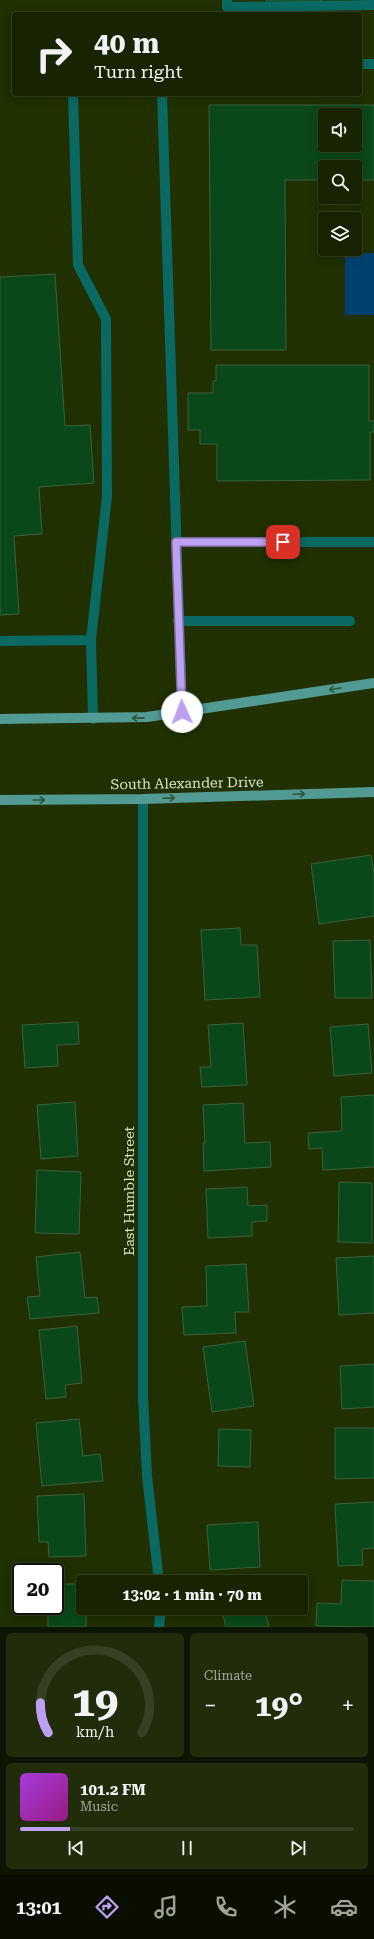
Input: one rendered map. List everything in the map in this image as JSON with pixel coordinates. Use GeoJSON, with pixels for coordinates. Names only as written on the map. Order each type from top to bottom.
{"type":"FeatureCollection","features":[{"type":"Feature","properties":{"kind":"main road"},"geometry":{"type":"LineString","coordinates":[[0,719],[147,717],[374,683]]}},
{"type":"Feature","properties":{"kind":"main road","name":"South Alexander Drive"},"geometry":{"type":"LineString","coordinates":[[0,800],[143,799],[374,792]]}},
{"type":"Feature","properties":{"kind":"street"},"geometry":{"type":"LineString","coordinates":[[227,0],[227,7],[357,3],[374,5]]}},
{"type":"Feature","properties":{"kind":"street"},"geometry":{"type":"LineString","coordinates":[[362,64],[374,64]]}},
{"type":"Feature","properties":{"kind":"street"},"geometry":{"type":"LineString","coordinates":[[73,96],[78,265],[106,319],[106,496],[91,640],[93,718]]}},
{"type":"Feature","properties":{"kind":"street"},"geometry":{"type":"LineString","coordinates":[[162,96],[182,712]]}},
{"type":"Feature","properties":{"kind":"street"},"geometry":{"type":"LineString","coordinates":[[176,542],[374,542]]}},
{"type":"Feature","properties":{"kind":"street"},"geometry":{"type":"LineString","coordinates":[[178,621],[350,621]]}},
{"type":"Feature","properties":{"kind":"street"},"geometry":{"type":"LineString","coordinates":[[0,641],[91,640]]}},
{"type":"Feature","properties":{"kind":"street","name":"East Humble Street"},"geometry":{"type":"LineString","coordinates":[[143,799],[143,1397],[147,1476],[158,1575]]}},
{"type":"Feature","properties":{"kind":"street"},"geometry":{"type":"LineString","coordinates":[[159,1627],[160,1615]]}},
{"type":"Feature","properties":{"kind":"water"},"geometry":{"type":"Polygon","coordinates":[[[362,253],[374,253],[374,315],[345,315],[345,256],[362,256],[362,253]]]}},
{"type":"Feature","properties":{"kind":"building"},"geometry":{"type":"Polygon","coordinates":[[[266,0],[321,0],[321,2],[267,6],[266,0]]]}},
{"type":"Feature","properties":{"kind":"building"},"geometry":{"type":"Polygon","coordinates":[[[209,105],[374,105],[374,180],[362,180],[362,160],[318,160],[318,180],[285,180],[286,350],[211,350],[209,105]]]}},
{"type":"Feature","properties":{"kind":"building"},"geometry":{"type":"Polygon","coordinates":[[[55,274],[65,426],[90,425],[94,483],[39,487],[42,534],[14,536],[19,614],[0,615],[0,277],[55,274]]]}},
{"type":"Feature","properties":{"kind":"building"},"geometry":{"type":"Polygon","coordinates":[[[216,365],[369,365],[369,421],[374,421],[374,432],[370,432],[370,480],[217,481],[217,444],[200,444],[200,430],[188,430],[188,393],[213,393],[213,381],[216,381],[216,365]]]}},
{"type":"Feature","properties":{"kind":"building"},"geometry":{"type":"Polygon","coordinates":[[[371,855],[374,873],[374,916],[319,924],[311,864],[371,855]]]}},
{"type":"Feature","properties":{"kind":"building"},"geometry":{"type":"Polygon","coordinates":[[[240,928],[241,945],[257,945],[260,997],[205,1000],[201,930],[240,928]]]}},
{"type":"Feature","properties":{"kind":"building"},"geometry":{"type":"Polygon","coordinates":[[[370,940],[372,998],[335,998],[333,941],[370,940]]]}},
{"type":"Feature","properties":{"kind":"building"},"geometry":{"type":"Polygon","coordinates":[[[78,1022],[79,1044],[57,1045],[58,1066],[25,1068],[22,1025],[78,1022]]]}},
{"type":"Feature","properties":{"kind":"building"},"geometry":{"type":"Polygon","coordinates":[[[243,1023],[247,1085],[202,1087],[200,1067],[211,1067],[208,1025],[243,1023]]]}},
{"type":"Feature","properties":{"kind":"building"},"geometry":{"type":"Polygon","coordinates":[[[368,1024],[372,1073],[334,1076],[330,1027],[368,1024]]]}},
{"type":"Feature","properties":{"kind":"building"},"geometry":{"type":"Polygon","coordinates":[[[374,1095],[374,1167],[323,1170],[322,1148],[309,1149],[308,1133],[342,1131],[341,1097],[374,1095]]]}},
{"type":"Feature","properties":{"kind":"building"},"geometry":{"type":"Polygon","coordinates":[[[75,1102],[78,1156],[41,1159],[37,1105],[75,1102]]]}},
{"type":"Feature","properties":{"kind":"building"},"geometry":{"type":"Polygon","coordinates":[[[243,1103],[245,1143],[270,1142],[271,1167],[204,1171],[203,1143],[205,1143],[203,1105],[243,1103]]]}},
{"type":"Feature","properties":{"kind":"building"},"geometry":{"type":"Polygon","coordinates":[[[37,1170],[81,1172],[79,1234],[35,1233],[37,1170]]]}},
{"type":"Feature","properties":{"kind":"building"},"geometry":{"type":"Polygon","coordinates":[[[339,1182],[372,1183],[372,1243],[338,1242],[339,1182]]]}},
{"type":"Feature","properties":{"kind":"building"},"geometry":{"type":"Polygon","coordinates":[[[247,1187],[248,1206],[267,1205],[267,1221],[252,1222],[252,1236],[208,1238],[206,1189],[247,1187]]]}},
{"type":"Feature","properties":{"kind":"building"},"geometry":{"type":"Polygon","coordinates":[[[80,1252],[85,1298],[97,1297],[99,1313],[30,1319],[27,1297],[40,1296],[36,1257],[80,1252]]]}},
{"type":"Feature","properties":{"kind":"building"},"geometry":{"type":"Polygon","coordinates":[[[374,1256],[374,1313],[339,1315],[336,1258],[374,1256]]]}},
{"type":"Feature","properties":{"kind":"building"},"geometry":{"type":"Polygon","coordinates":[[[246,1264],[249,1312],[235,1312],[236,1333],[184,1335],[182,1307],[207,1306],[206,1266],[246,1264]]]}},
{"type":"Feature","properties":{"kind":"building"},"geometry":{"type":"Polygon","coordinates":[[[77,1326],[82,1383],[65,1385],[66,1397],[46,1399],[39,1330],[77,1326]]]}},
{"type":"Feature","properties":{"kind":"building"},"geometry":{"type":"Polygon","coordinates":[[[245,1341],[254,1406],[212,1412],[203,1347],[245,1341]]]}},
{"type":"Feature","properties":{"kind":"building"},"geometry":{"type":"Polygon","coordinates":[[[374,1364],[374,1407],[342,1409],[340,1366],[374,1364]]]}},
{"type":"Feature","properties":{"kind":"building"},"geometry":{"type":"Polygon","coordinates":[[[79,1419],[83,1456],[100,1454],[103,1481],[42,1486],[36,1423],[79,1419]]]}},
{"type":"Feature","properties":{"kind":"building"},"geometry":{"type":"Polygon","coordinates":[[[335,1428],[374,1428],[374,1478],[335,1479],[335,1428]]]}},
{"type":"Feature","properties":{"kind":"building"},"geometry":{"type":"Polygon","coordinates":[[[219,1429],[251,1430],[250,1467],[218,1466],[219,1429]]]}},
{"type":"Feature","properties":{"kind":"building"},"geometry":{"type":"Polygon","coordinates":[[[84,1494],[86,1556],[49,1557],[48,1542],[39,1542],[37,1496],[84,1494]]]}},
{"type":"Feature","properties":{"kind":"building"},"geometry":{"type":"Polygon","coordinates":[[[374,1502],[374,1548],[362,1549],[363,1565],[338,1566],[335,1504],[374,1502]]]}},
{"type":"Feature","properties":{"kind":"building"},"geometry":{"type":"Polygon","coordinates":[[[258,1522],[260,1567],[210,1570],[207,1525],[258,1522]]]}},
{"type":"Feature","properties":{"kind":"building"},"geometry":{"type":"Polygon","coordinates":[[[342,1580],[374,1581],[374,1627],[316,1626],[317,1603],[341,1604],[342,1580]]]}},
{"type":"Feature","properties":{"kind":"building"},"geometry":{"type":"Polygon","coordinates":[[[64,1584],[76,1584],[76,1615],[86,1615],[86,1627],[48,1627],[48,1615],[64,1615],[64,1584]]]}},
{"type":"Feature","properties":{"kind":"building"},"geometry":{"type":"Polygon","coordinates":[[[223,1615],[266,1615],[269,1627],[226,1627],[223,1615]]]}},
{"type":"Feature","properties":{"kind":"route"},"geometry":{"type":"LineString","coordinates":[[182,712],[176,542],[283,542]]}}]}
